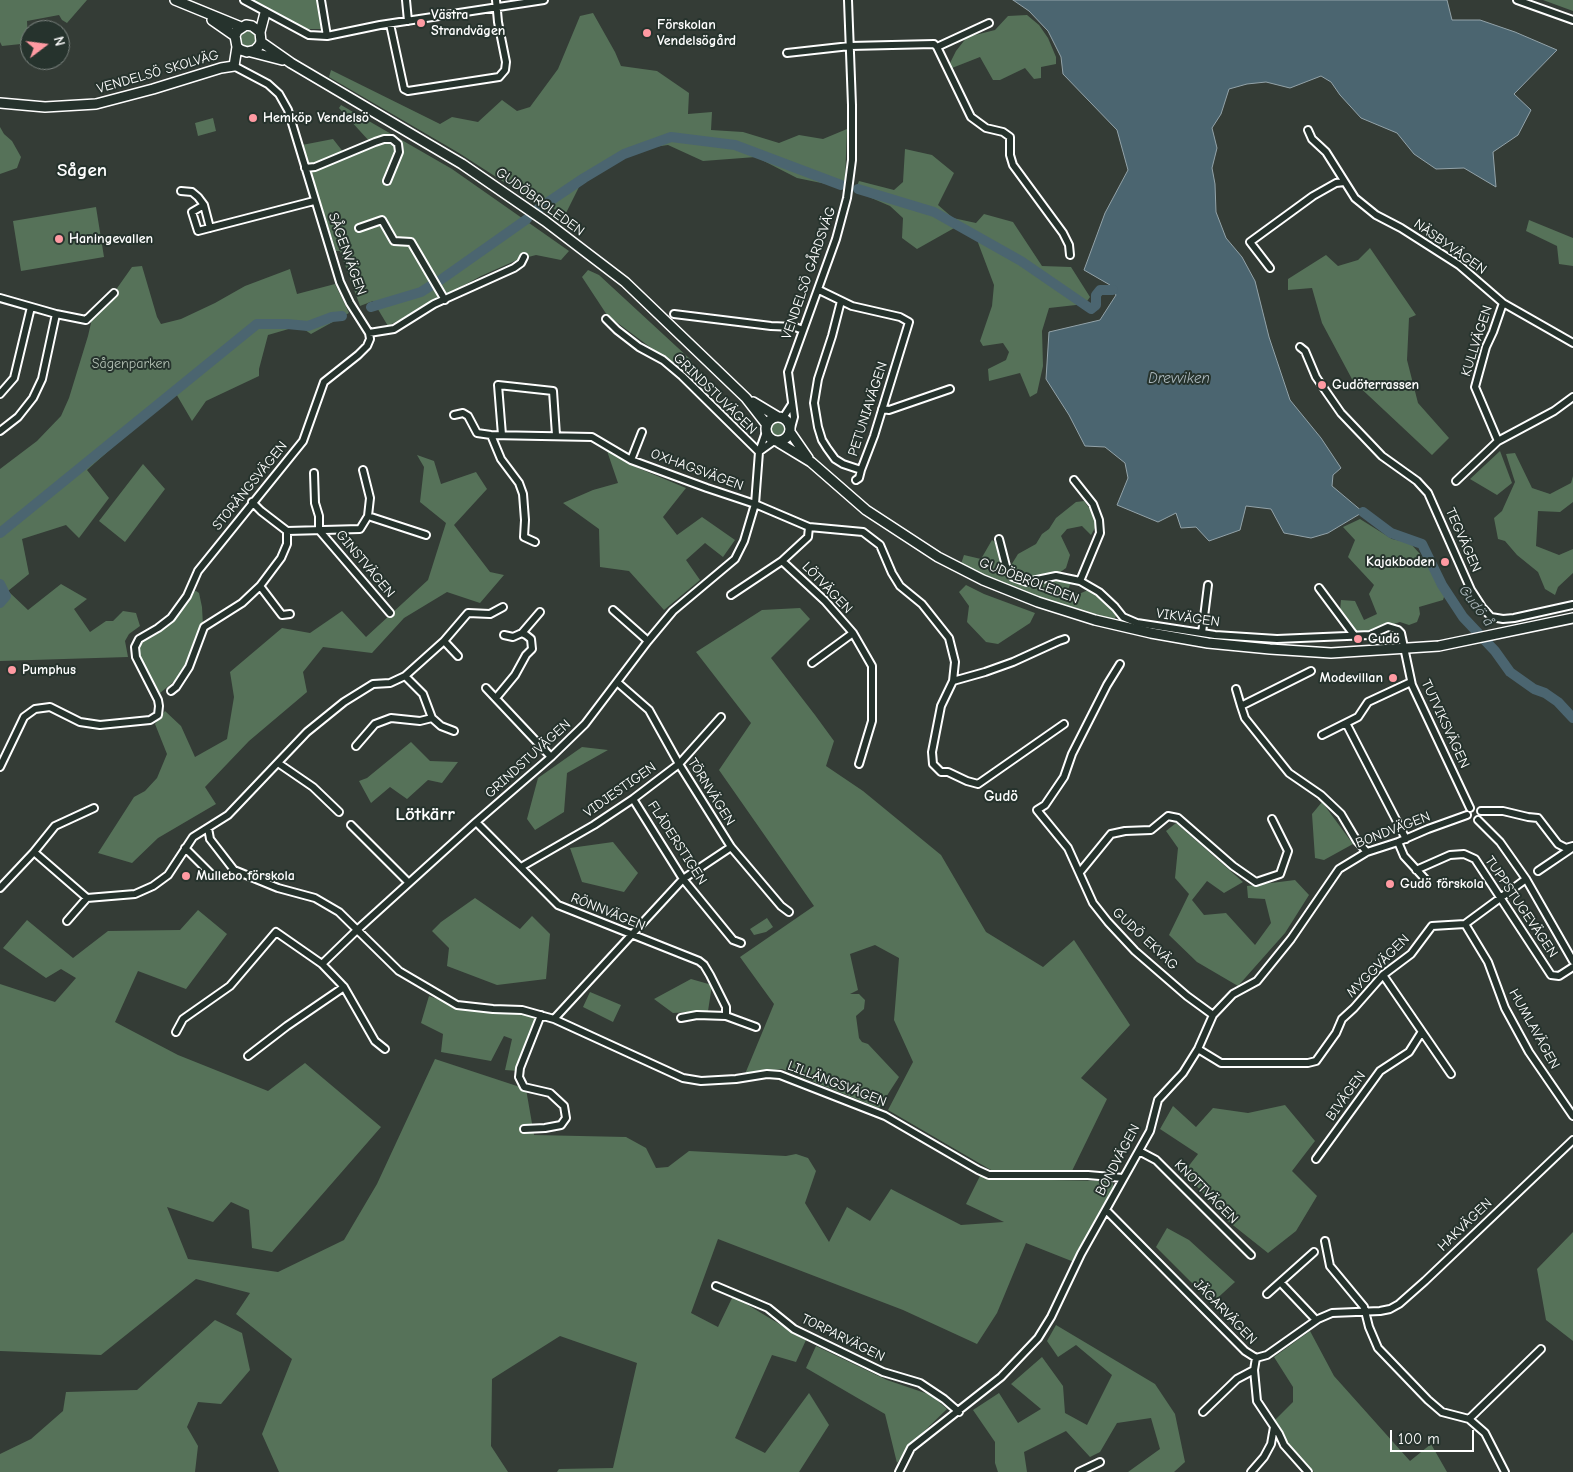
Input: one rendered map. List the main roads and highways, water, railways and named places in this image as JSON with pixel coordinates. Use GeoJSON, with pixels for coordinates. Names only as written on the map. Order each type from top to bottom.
{"type":"FeatureCollection","features":[{"type":"Feature","properties":{"kind":"main road"},"geometry":{"type":"LineString","coordinates":[[175,0],[241,27],[252,26],[265,13],[260,32],[261,42],[259,46],[249,52],[234,66]]}},
{"type":"Feature","properties":{"kind":"main road"},"geometry":{"type":"LineString","coordinates":[[197,10],[234,36],[237,47],[234,66]]}},
{"type":"Feature","properties":{"kind":"main road"},"geometry":{"type":"LineString","coordinates":[[252,26],[260,32]]}},
{"type":"Feature","properties":{"kind":"main road"},"geometry":{"type":"LineString","coordinates":[[234,36],[241,27]]}},
{"type":"Feature","properties":{"kind":"main road","name":"GUDÖBROLEDEN"},"geometry":{"type":"LineString","coordinates":[[261,42],[291,63],[462,164],[545,221],[624,282],[746,398],[767,428]]}},
{"type":"Feature","properties":{"kind":"main road"},"geometry":{"type":"LineString","coordinates":[[237,47],[249,52]]}},
{"type":"Feature","properties":{"kind":"main road","name":"GUDÖBROLEDEN"},"geometry":{"type":"LineString","coordinates":[[249,52],[291,63]]}},
{"type":"Feature","properties":{"kind":"main road","name":"VENDELSÖ SKOLVÄG"},"geometry":{"type":"LineString","coordinates":[[0,103],[45,107],[96,104],[221,68],[234,66]]}},
{"type":"Feature","properties":{"kind":"main road","name":"GUDÖBROLEDEN"},"geometry":{"type":"LineString","coordinates":[[746,398],[780,417]]}},
{"type":"Feature","properties":{"kind":"main road"},"geometry":{"type":"LineString","coordinates":[[780,417],[789,423],[790,430],[786,439],[776,442],[770,439],[767,428],[770,420],[780,417]]}},
{"type":"Feature","properties":{"kind":"main road","name":"GUDÖBROLEDEN"},"geometry":{"type":"LineString","coordinates":[[790,430],[794,439],[811,462]]}},
{"type":"Feature","properties":{"kind":"main road","name":"GUDÖBROLEDEN"},"geometry":{"type":"LineString","coordinates":[[776,442],[811,462],[866,510],[887,525],[938,557],[982,580],[1038,602],[1095,620],[1151,633],[1208,643],[1270,649],[1404,646],[1475,637],[1573,618]]}},
{"type":"Feature","properties":{"kind":"main road","name":"GUDÖBROLEDEN"},"geometry":{"type":"LineString","coordinates":[[1492,634],[1573,612]]}},
{"type":"Feature","properties":{"kind":"water","name":"Drevviken"},"geometry":{"type":"Polygon","coordinates":[[[1013,0],[1447,0],[1452,20],[1480,20],[1515,32],[1557,50],[1514,94],[1531,110],[1518,135],[1493,152],[1496,187],[1464,168],[1436,169],[1414,154],[1397,133],[1361,118],[1331,82],[1321,76],[1290,88],[1266,82],[1247,84],[1229,89],[1221,114],[1212,128],[1217,148],[1212,168],[1215,184],[1216,212],[1226,238],[1242,257],[1255,281],[1269,337],[1290,400],[1321,438],[1341,468],[1333,475],[1332,486],[1363,512],[1328,533],[1311,538],[1284,533],[1271,509],[1246,506],[1240,530],[1209,541],[1196,527],[1181,528],[1176,513],[1158,522],[1117,505],[1128,478],[1125,463],[1105,447],[1085,446],[1069,415],[1046,379],[1049,332],[1100,320],[1116,295],[1110,285],[1084,270],[1105,213],[1128,170],[1117,130],[1063,74],[1061,57],[1048,31],[1029,11],[1013,0]]]}},
{"type":"Feature","properties":{"kind":"waterway"},"geometry":{"type":"LineString","coordinates":[[538,209],[624,154],[671,137],[735,145],[841,185]]}},
{"type":"Feature","properties":{"kind":"waterway"},"geometry":{"type":"LineString","coordinates":[[858,189],[934,212],[1021,261],[1091,309],[1096,305],[1096,295],[1100,290],[1113,290]]}},
{"type":"Feature","properties":{"kind":"waterway"},"geometry":{"type":"LineString","coordinates":[[439,281],[527,219]]}},
{"type":"Feature","properties":{"kind":"waterway"},"geometry":{"type":"LineString","coordinates":[[371,307],[421,292],[432,285]]}},
{"type":"Feature","properties":{"kind":"waterway"},"geometry":{"type":"LineString","coordinates":[[0,533],[257,324],[308,326],[332,317],[342,316]]}},
{"type":"Feature","properties":{"kind":"waterway","name":"Gudö å"},"geometry":{"type":"LineString","coordinates":[[1363,512],[1391,533],[1422,544],[1442,585],[1463,617],[1495,651],[1510,672],[1534,689],[1545,693],[1558,702],[1573,718]]}},
{"type":"Feature","properties":{"kind":"waterway"},"geometry":{"type":"LineString","coordinates":[[0,584],[6,596],[0,603]]}},
{"type":"Feature","properties":{"kind":"place","name":"Västra Strandvägen"},"geometry":{"type":"Point","coordinates":[421,23]}},
{"type":"Feature","properties":{"kind":"place","name":"Förskolan Vendelsögård"},"geometry":{"type":"Point","coordinates":[647,33]}},
{"type":"Feature","properties":{"kind":"place","name":"Hemköp Vendelsö"},"geometry":{"type":"Point","coordinates":[253,118]}},
{"type":"Feature","properties":{"kind":"place","name":"Haningevallen"},"geometry":{"type":"Point","coordinates":[59,239]}},
{"type":"Feature","properties":{"kind":"place","name":"Gudöterrassen"},"geometry":{"type":"Point","coordinates":[1322,385]}},
{"type":"Feature","properties":{"kind":"place","name":"Kajakboden"},"geometry":{"type":"Point","coordinates":[1445,562]}},
{"type":"Feature","properties":{"kind":"place","name":"Gudö"},"geometry":{"type":"Point","coordinates":[1358,639]}},
{"type":"Feature","properties":{"kind":"place","name":"Pumphus"},"geometry":{"type":"Point","coordinates":[12,670]}},
{"type":"Feature","properties":{"kind":"place","name":"Modevillan"},"geometry":{"type":"Point","coordinates":[1393,678]}},
{"type":"Feature","properties":{"kind":"place","name":"Mullebo förskola"},"geometry":{"type":"Point","coordinates":[186,876]}},
{"type":"Feature","properties":{"kind":"place","name":"Gudö förskola"},"geometry":{"type":"Point","coordinates":[1390,884]}},
{"type":"Feature","properties":{"kind":"district","name":"Sågen"},"geometry":{"type":"Point","coordinates":[82,171]}},
{"type":"Feature","properties":{"kind":"district","name":"Gudö"},"geometry":{"type":"Point","coordinates":[1001,797]}},
{"type":"Feature","properties":{"kind":"district","name":"Lötkärr"},"geometry":{"type":"Point","coordinates":[425,815]}},
{"type":"Feature","properties":{"kind":"park label","name":"Sågenparken"},"geometry":{"type":"Point","coordinates":[131,364]}}]}
